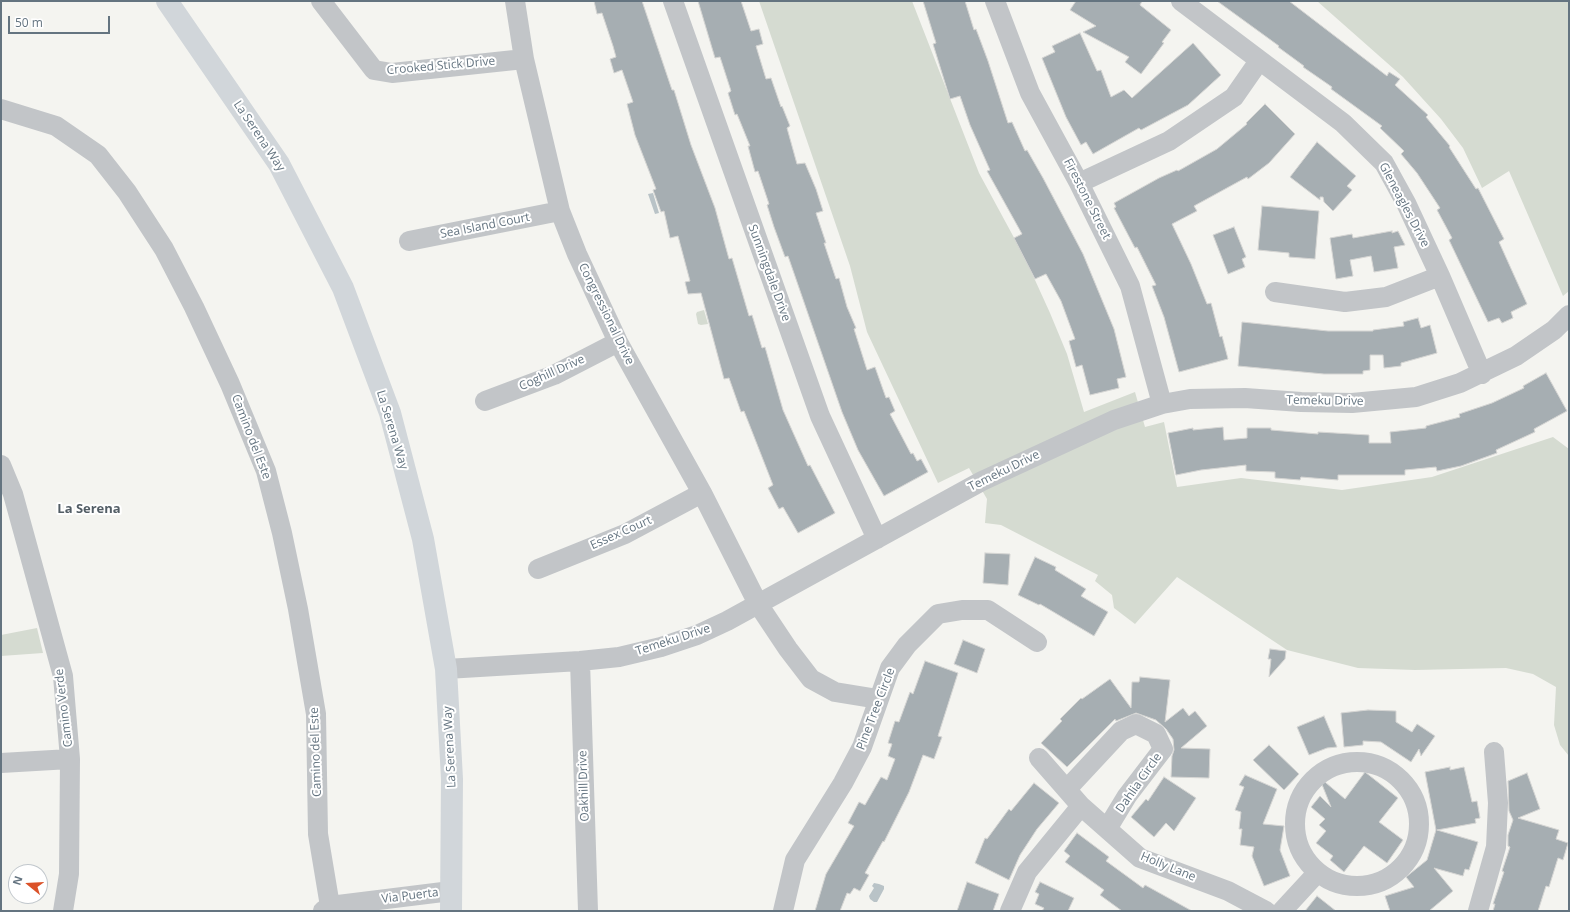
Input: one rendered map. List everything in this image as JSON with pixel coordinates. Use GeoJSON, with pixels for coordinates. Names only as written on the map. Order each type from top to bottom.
{"type":"FeatureCollection","features":[{"type":"Feature","properties":{"kind":"main road","name":"La Serena Way"},"geometry":{"type":"LineString","coordinates":[[167,1],[279,164],[343,288],[390,413],[422,539],[446,669],[452,779],[451,901]]}},
{"type":"Feature","properties":{"kind":"street","name":"Crooked Stick Drive"},"geometry":{"type":"LineString","coordinates":[[321,1],[374,70],[392,73],[524,59]]}},
{"type":"Feature","properties":{"kind":"street","name":"Congressional Drive"},"geometry":{"type":"LineString","coordinates":[[516,1],[524,59],[560,211],[577,254],[618,342],[702,493],[758,604],[788,649],[811,680],[835,692],[878,699]]}},
{"type":"Feature","properties":{"kind":"street","name":"Sunningdale Drive"},"geometry":{"type":"LineString","coordinates":[[673,1],[820,416],[876,539]]}},
{"type":"Feature","properties":{"kind":"street","name":"Firestone Street"},"geometry":{"type":"LineString","coordinates":[[995,1],[1030,93],[1079,183],[1130,286],[1162,404]]}},
{"type":"Feature","properties":{"kind":"street","name":"Gleneagles Drive"},"geometry":{"type":"LineString","coordinates":[[1181,1],[1343,123],[1384,163],[1406,203],[1440,276],[1482,374]]}},
{"type":"Feature","properties":{"kind":"street"},"geometry":{"type":"LineString","coordinates":[[1079,183],[1168,141],[1234,97],[1259,61]]}},
{"type":"Feature","properties":{"kind":"street","name":"Camino del Este"},"geometry":{"type":"LineString","coordinates":[[1,109],[56,126],[98,156],[127,192],[164,249],[194,307],[230,384],[266,471],[282,533],[298,609],[316,714],[318,834],[327,908]]}},
{"type":"Feature","properties":{"kind":"street","name":"Sea Island Court"},"geometry":{"type":"LineString","coordinates":[[409,241],[560,211]]}},
{"type":"Feature","properties":{"kind":"street"},"geometry":{"type":"LineString","coordinates":[[1275,292],[1345,302],[1386,297],[1440,276]]}},
{"type":"Feature","properties":{"kind":"street","name":"Temeku Drive"},"geometry":{"type":"LineString","coordinates":[[446,669],[580,661],[619,657],[668,645],[698,635],[728,621],[989,477],[1114,420],[1162,404],[1190,399],[1245,398],[1301,402],[1359,402],[1416,397],[1460,383],[1482,374],[1516,356],[1554,330],[1569,315]]}},
{"type":"Feature","properties":{"kind":"street","name":"Coghill Drive"},"geometry":{"type":"LineString","coordinates":[[485,402],[554,375],[618,342]]}},
{"type":"Feature","properties":{"kind":"street","name":"Camino Verde"},"geometry":{"type":"LineString","coordinates":[[1,465],[13,494],[63,676],[70,759],[69,874],[63,911]]}},
{"type":"Feature","properties":{"kind":"street","name":"Essex Court"},"geometry":{"type":"LineString","coordinates":[[538,569],[625,534],[702,493]]}},
{"type":"Feature","properties":{"kind":"street","name":"Pine Tree Circle"},"geometry":{"type":"LineString","coordinates":[[783,911],[795,860],[843,783],[862,747],[890,668],[907,645],[938,614],[962,610],[988,610],[1037,642]]}},
{"type":"Feature","properties":{"kind":"street","name":"Oakhill Drive"},"geometry":{"type":"LineString","coordinates":[[580,661],[588,911]]}},
{"type":"Feature","properties":{"kind":"street","name":"Dahlia Circle"},"geometry":{"type":"LineString","coordinates":[[1067,790],[1121,731],[1136,724],[1156,734],[1163,748],[1127,796],[1107,829]]}},
{"type":"Feature","properties":{"kind":"street"},"geometry":{"type":"LineString","coordinates":[[1478,911],[1496,847],[1498,803],[1494,752]]}},
{"type":"Feature","properties":{"kind":"street","name":"Holly Lane"},"geometry":{"type":"LineString","coordinates":[[1039,758],[1081,806],[1140,858],[1228,891],[1266,911]]}},
{"type":"Feature","properties":{"kind":"street"},"geometry":{"type":"LineString","coordinates":[[1,763],[70,759]]}},
{"type":"Feature","properties":{"kind":"street"},"geometry":{"type":"LineString","coordinates":[[1350,761],[1371,762],[1390,770],[1405,783],[1416,801],[1420,821],[1417,841],[1408,860],[1394,875],[1376,884],[1355,886],[1335,882],[1318,872],[1304,856],[1296,837],[1296,816],[1302,796],[1314,779],[1331,767],[1350,761]]}},
{"type":"Feature","properties":{"kind":"street"},"geometry":{"type":"LineString","coordinates":[[1010,911],[1027,872],[1081,806]]}},
{"type":"Feature","properties":{"kind":"street"},"geometry":{"type":"LineString","coordinates":[[1282,911],[1318,872]]}},
{"type":"Feature","properties":{"kind":"street","name":"Via Puerta"},"geometry":{"type":"LineString","coordinates":[[327,908],[451,901]]}},
{"type":"Feature","properties":{"kind":"shaded area"},"geometry":{"type":"Polygon","coordinates":[[[759,1],[912,1],[979,173],[1025,258],[1050,313],[1067,354],[1084,412],[1135,392],[1145,427],[1164,422],[1177,487],[1241,478],[1342,490],[1432,477],[1553,437],[1569,449],[1569,756],[1560,745],[1554,725],[1556,687],[1533,674],[1506,668],[1415,670],[1358,668],[1287,650],[1177,577],[1135,624],[1114,608],[1112,595],[1095,581],[1098,575],[1001,525],[985,523],[987,499],[969,468],[938,483],[867,332],[850,266],[759,1]]]}},
{"type":"Feature","properties":{"kind":"shaded area"},"geometry":{"type":"Polygon","coordinates":[[[1317,1],[1569,1],[1569,291],[1563,296],[1509,171],[1482,188],[1463,148],[1441,119],[1403,77],[1317,1]]]}},
{"type":"Feature","properties":{"kind":"shaded area"},"geometry":{"type":"Polygon","coordinates":[[[653,193],[659,213],[655,214],[648,194],[653,193]]]}},
{"type":"Feature","properties":{"kind":"shaded area"},"geometry":{"type":"Polygon","coordinates":[[[704,310],[708,324],[701,325],[698,324],[696,314],[697,312],[704,310]]]}},
{"type":"Feature","properties":{"kind":"shaded area"},"geometry":{"type":"Polygon","coordinates":[[[37,628],[43,653],[1,656],[1,635],[37,628]]]}},
{"type":"Feature","properties":{"kind":"shaded area"},"geometry":{"type":"Polygon","coordinates":[[[874,883],[884,886],[884,889],[877,902],[870,899],[869,896],[874,888],[872,886],[874,883]]]}},
{"type":"Feature","properties":{"kind":"building"},"geometry":{"type":"Polygon","coordinates":[[[594,1],[642,1],[672,90],[674,90],[691,145],[715,208],[729,259],[732,258],[749,316],[752,315],[762,348],[765,347],[783,410],[808,466],[810,465],[835,513],[798,533],[783,507],[779,509],[768,488],[773,485],[744,411],[741,412],[729,378],[724,379],[701,293],[688,294],[685,282],[690,281],[678,236],[670,238],[664,211],[661,212],[653,190],[656,189],[635,135],[627,104],[633,102],[622,70],[614,73],[610,59],[616,57],[613,46],[602,13],[597,14],[594,1]]]}},
{"type":"Feature","properties":{"kind":"building"},"geometry":{"type":"Polygon","coordinates":[[[698,1],[741,1],[751,31],[759,29],[763,44],[756,46],[766,79],[771,78],[781,107],[782,106],[790,126],[787,128],[797,164],[805,163],[816,189],[823,211],[816,213],[826,243],[824,243],[836,279],[839,278],[847,307],[856,328],[854,329],[867,370],[875,367],[886,398],[889,397],[895,411],[890,414],[911,454],[913,453],[917,461],[921,459],[928,472],[884,496],[858,450],[842,412],[788,256],[785,257],[774,227],[767,205],[769,204],[758,171],[755,172],[748,146],[750,146],[737,114],[735,115],[728,93],[731,91],[720,57],[715,58],[698,1]]]}},
{"type":"Feature","properties":{"kind":"building"},"geometry":{"type":"Polygon","coordinates":[[[923,1],[965,1],[974,30],[976,29],[988,61],[1008,123],[1012,122],[1025,151],[1027,150],[1043,178],[1083,254],[1114,329],[1126,377],[1117,379],[1119,388],[1090,395],[1082,365],[1076,367],[1069,341],[1075,339],[1061,301],[1046,274],[1035,279],[1014,238],[1022,234],[987,171],[990,170],[970,125],[960,96],[950,99],[933,44],[936,43],[923,1]]]}},
{"type":"Feature","properties":{"kind":"building"},"geometry":{"type":"Polygon","coordinates":[[[1076,1],[1142,1],[1140,5],[1171,30],[1162,42],[1164,43],[1141,74],[1125,62],[1129,57],[1083,32],[1096,26],[1070,10],[1076,1]]]}},
{"type":"Feature","properties":{"kind":"building"},"geometry":{"type":"Polygon","coordinates":[[[1217,1],[1289,1],[1387,76],[1389,72],[1400,79],[1395,85],[1428,115],[1426,117],[1450,146],[1449,147],[1476,189],[1478,188],[1504,239],[1499,242],[1527,304],[1511,312],[1513,318],[1502,323],[1499,318],[1488,322],[1449,240],[1452,238],[1437,210],[1440,208],[1417,173],[1401,154],[1404,151],[1380,128],[1382,126],[1331,89],[1332,87],[1303,67],[1304,66],[1278,47],[1279,46],[1217,1]]]}},
{"type":"Feature","properties":{"kind":"building"},"geometry":{"type":"Polygon","coordinates":[[[1080,33],[1097,71],[1101,70],[1111,97],[1124,90],[1132,98],[1193,43],[1221,75],[1188,105],[1141,130],[1139,128],[1093,154],[1086,142],[1081,145],[1066,117],[1042,58],[1055,52],[1052,46],[1080,33]]]}},
{"type":"Feature","properties":{"kind":"building"},"geometry":{"type":"Polygon","coordinates":[[[1265,104],[1295,134],[1269,163],[1248,179],[1247,177],[1194,206],[1197,211],[1172,224],[1191,264],[1207,304],[1211,303],[1220,337],[1222,336],[1228,359],[1179,372],[1164,317],[1152,286],[1156,285],[1137,247],[1135,248],[1114,208],[1116,207],[1114,203],[1159,178],[1177,170],[1178,171],[1217,149],[1247,124],[1246,123],[1265,104]]]}},
{"type":"Feature","properties":{"kind":"building"},"geometry":{"type":"Polygon","coordinates":[[[1317,142],[1356,176],[1347,186],[1352,190],[1333,211],[1324,202],[1323,197],[1320,197],[1320,200],[1290,177],[1317,142]]]}},
{"type":"Feature","properties":{"kind":"building"},"geometry":{"type":"Polygon","coordinates":[[[1262,206],[1319,211],[1315,259],[1289,257],[1289,253],[1258,250],[1262,206]]]}},
{"type":"Feature","properties":{"kind":"building"},"geometry":{"type":"Polygon","coordinates":[[[1234,227],[1246,257],[1242,259],[1245,267],[1228,274],[1213,235],[1234,227]]]}},
{"type":"Feature","properties":{"kind":"building"},"geometry":{"type":"Polygon","coordinates":[[[1392,231],[1392,233],[1398,231],[1405,245],[1394,247],[1398,268],[1374,272],[1371,256],[1350,260],[1353,276],[1336,279],[1330,238],[1352,234],[1353,238],[1392,231]]]}},
{"type":"Feature","properties":{"kind":"building"},"geometry":{"type":"Polygon","coordinates":[[[1418,318],[1421,328],[1430,325],[1437,353],[1401,363],[1401,366],[1384,368],[1383,355],[1370,355],[1370,370],[1363,371],[1363,374],[1324,374],[1238,366],[1242,322],[1328,331],[1373,331],[1404,326],[1403,322],[1418,318]]]}},
{"type":"Feature","properties":{"kind":"building"},"geometry":{"type":"Polygon","coordinates":[[[1546,373],[1567,411],[1534,429],[1535,432],[1496,450],[1497,453],[1461,466],[1437,471],[1436,467],[1405,470],[1405,475],[1338,475],[1338,480],[1301,477],[1300,480],[1275,478],[1275,472],[1246,471],[1246,465],[1201,470],[1176,475],[1168,433],[1193,428],[1193,430],[1223,427],[1224,440],[1247,438],[1247,428],[1271,428],[1271,430],[1318,434],[1318,432],[1369,435],[1369,443],[1391,443],[1390,432],[1426,428],[1426,426],[1460,417],[1459,414],[1492,403],[1524,388],[1523,386],[1546,373]]]}},
{"type":"Feature","properties":{"kind":"building"},"geometry":{"type":"Polygon","coordinates":[[[985,553],[1010,554],[1008,585],[983,583],[985,553]]]}},
{"type":"Feature","properties":{"kind":"building"},"geometry":{"type":"Polygon","coordinates":[[[1035,557],[1056,567],[1055,570],[1086,589],[1081,596],[1108,612],[1094,636],[1040,604],[1039,605],[1018,595],[1035,557]]]}},
{"type":"Feature","properties":{"kind":"building"},"geometry":{"type":"Polygon","coordinates":[[[963,640],[985,649],[977,673],[954,664],[963,640]]]}},
{"type":"Feature","properties":{"kind":"building"},"geometry":{"type":"Polygon","coordinates":[[[1270,649],[1286,651],[1285,659],[1269,677],[1271,659],[1268,659],[1270,649]]]}},
{"type":"Feature","properties":{"kind":"building"},"geometry":{"type":"Polygon","coordinates":[[[925,661],[958,673],[938,736],[942,737],[934,759],[923,755],[909,792],[884,842],[883,841],[865,873],[869,875],[860,891],[854,888],[850,894],[847,893],[840,911],[815,911],[826,874],[854,826],[848,823],[859,802],[865,805],[881,777],[887,780],[895,759],[888,756],[892,744],[888,743],[895,721],[899,722],[910,692],[913,694],[925,661]]]}},
{"type":"Feature","properties":{"kind":"building"},"geometry":{"type":"Polygon","coordinates":[[[1140,677],[1170,680],[1165,722],[1183,708],[1189,716],[1195,711],[1207,726],[1181,748],[1210,749],[1209,778],[1171,777],[1172,756],[1174,750],[1173,739],[1166,729],[1156,720],[1136,713],[1116,721],[1115,719],[1067,767],[1041,743],[1062,721],[1060,719],[1081,698],[1082,699],[1110,679],[1131,708],[1132,682],[1139,682],[1140,677]]]}},
{"type":"Feature","properties":{"kind":"building"},"geometry":{"type":"Polygon","coordinates":[[[1368,710],[1396,711],[1396,722],[1412,732],[1417,724],[1435,736],[1421,756],[1419,749],[1411,762],[1381,742],[1363,741],[1363,745],[1344,747],[1341,713],[1368,710]]]}},
{"type":"Feature","properties":{"kind":"building"},"geometry":{"type":"Polygon","coordinates":[[[1324,716],[1337,747],[1327,748],[1309,755],[1297,727],[1324,716]]]}},
{"type":"Feature","properties":{"kind":"building"},"geometry":{"type":"Polygon","coordinates":[[[1269,745],[1299,774],[1284,790],[1253,760],[1269,745]]]}},
{"type":"Feature","properties":{"kind":"building"},"geometry":{"type":"Polygon","coordinates":[[[1450,767],[1450,770],[1464,767],[1472,802],[1477,801],[1480,818],[1475,819],[1476,823],[1437,830],[1478,842],[1469,870],[1465,869],[1463,876],[1434,868],[1453,891],[1429,911],[1390,911],[1385,896],[1414,887],[1406,877],[1427,860],[1436,830],[1425,772],[1450,767]]]}},
{"type":"Feature","properties":{"kind":"building"},"geometry":{"type":"Polygon","coordinates":[[[1365,772],[1398,798],[1379,822],[1403,840],[1387,863],[1364,846],[1344,872],[1330,860],[1333,856],[1316,843],[1326,831],[1319,825],[1325,819],[1311,807],[1320,796],[1331,807],[1319,777],[1345,799],[1365,772]]]}},
{"type":"Feature","properties":{"kind":"building"},"geometry":{"type":"Polygon","coordinates":[[[1527,773],[1540,809],[1518,818],[1559,830],[1556,839],[1568,843],[1563,860],[1558,858],[1549,887],[1546,886],[1538,911],[1493,911],[1495,904],[1493,904],[1504,872],[1502,871],[1510,847],[1508,846],[1508,835],[1513,820],[1509,811],[1508,781],[1527,773]]]}},
{"type":"Feature","properties":{"kind":"building"},"geometry":{"type":"Polygon","coordinates":[[[1245,775],[1277,789],[1263,824],[1284,826],[1280,850],[1290,876],[1264,886],[1252,856],[1254,847],[1240,845],[1242,829],[1239,829],[1241,812],[1235,810],[1244,787],[1239,785],[1245,775]]]}},
{"type":"Feature","properties":{"kind":"building"},"geometry":{"type":"Polygon","coordinates":[[[1164,777],[1196,798],[1174,831],[1166,823],[1154,837],[1131,817],[1146,799],[1148,801],[1164,777]]]}},
{"type":"Feature","properties":{"kind":"building"},"geometry":{"type":"Polygon","coordinates":[[[1034,783],[1059,803],[1037,829],[1020,855],[1009,880],[975,863],[985,838],[987,839],[1009,809],[1011,811],[1034,783]]]}},
{"type":"Feature","properties":{"kind":"building"},"geometry":{"type":"Polygon","coordinates":[[[1077,833],[1109,857],[1106,861],[1143,888],[1145,885],[1192,911],[1122,911],[1100,895],[1104,890],[1065,862],[1070,856],[1064,851],[1077,833]]]}},
{"type":"Feature","properties":{"kind":"building"},"geometry":{"type":"Polygon","coordinates":[[[967,882],[999,894],[993,911],[957,911],[967,882]]]}},
{"type":"Feature","properties":{"kind":"building"},"geometry":{"type":"Polygon","coordinates":[[[1040,882],[1074,898],[1068,911],[1042,911],[1044,908],[1035,904],[1039,894],[1035,892],[1040,882]]]}},
{"type":"Feature","properties":{"kind":"building"},"geometry":{"type":"Polygon","coordinates":[[[1317,896],[1336,911],[1305,911],[1317,896]]]}},
{"type":"Feature","properties":{"kind":"district","name":"La Serena"},"geometry":{"type":"Point","coordinates":[89,509]}}]}
